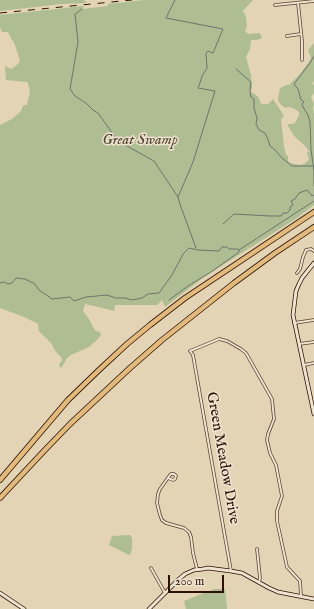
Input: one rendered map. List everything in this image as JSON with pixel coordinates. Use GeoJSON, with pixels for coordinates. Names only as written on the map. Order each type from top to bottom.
{"type":"FeatureCollection","features":[{"type":"Feature","properties":{"kind":"highway"},"geometry":{"type":"LineString","coordinates":[[0,480],[72,397],[127,344],[185,298],[314,212]]}},
{"type":"Feature","properties":{"kind":"highway"},"geometry":{"type":"LineString","coordinates":[[0,498],[70,424],[125,372],[162,340],[234,283],[314,227]]}},
{"type":"Feature","properties":{"kind":"main road"},"geometry":{"type":"LineString","coordinates":[[314,263],[302,278],[298,286],[293,313],[314,414]]}},
{"type":"Feature","properties":{"kind":"main road"},"geometry":{"type":"LineString","coordinates":[[149,609],[185,574],[197,569],[208,568],[242,573],[278,592],[314,599]]}},
{"type":"Feature","properties":{"kind":"main road"},"geometry":{"type":"LineString","coordinates":[[0,592],[24,609]]}},
{"type":"Feature","properties":{"kind":"street"},"geometry":{"type":"LineString","coordinates":[[275,5],[314,2]]}},
{"type":"Feature","properties":{"kind":"street"},"geometry":{"type":"LineString","coordinates":[[298,3],[302,60]]}},
{"type":"Feature","properties":{"kind":"street"},"geometry":{"type":"LineString","coordinates":[[287,36],[301,34]]}},
{"type":"Feature","properties":{"kind":"street"},"geometry":{"type":"LineString","coordinates":[[297,273],[300,270],[306,250],[311,249],[314,251]]}},
{"type":"Feature","properties":{"kind":"street"},"geometry":{"type":"LineString","coordinates":[[294,323],[314,320]]}},
{"type":"Feature","properties":{"kind":"street","name":"Green Meadow Drive"},"geometry":{"type":"LineString","coordinates":[[231,571],[193,355],[190,350],[221,339],[241,348],[249,358],[272,397],[274,419],[267,440],[270,453],[276,465],[282,496],[277,511],[278,521],[287,566],[300,581],[301,596]]}},
{"type":"Feature","properties":{"kind":"street"},"geometry":{"type":"LineString","coordinates":[[299,344],[314,342]]}},
{"type":"Feature","properties":{"kind":"street"},"geometry":{"type":"LineString","coordinates":[[304,364],[314,363]]}},
{"type":"Feature","properties":{"kind":"street"},"geometry":{"type":"LineString","coordinates":[[168,478],[158,494],[157,503],[160,515],[162,520],[166,523],[184,528],[189,532],[197,569]]}},
{"type":"Feature","properties":{"kind":"street"},"geometry":{"type":"LineString","coordinates":[[257,549],[260,578],[259,582]]}},
{"type":"Feature","properties":{"kind":"street"},"geometry":{"type":"LineString","coordinates":[[151,568],[165,593]]}},
{"type":"Feature","properties":{"kind":"green space"},"geometry":{"type":"Polygon","coordinates":[[[0,0],[84,0],[87,3],[62,4],[0,11],[0,0]]]}},
{"type":"Feature","properties":{"kind":"green space","name":"Great Swamp"},"geometry":{"type":"Polygon","coordinates":[[[144,0],[253,0],[242,12],[244,12],[246,17],[247,27],[245,31],[248,34],[260,33],[262,38],[251,40],[250,49],[246,57],[251,75],[251,92],[259,98],[261,104],[268,104],[273,99],[279,108],[284,116],[281,119],[284,146],[286,155],[288,156],[288,161],[299,165],[304,164],[309,160],[307,152],[309,152],[306,147],[294,136],[287,124],[295,123],[299,112],[293,108],[285,108],[280,104],[278,98],[280,88],[289,85],[308,63],[311,58],[308,50],[314,43],[314,81],[312,84],[314,85],[314,93],[311,97],[314,104],[314,205],[297,218],[204,277],[165,307],[162,300],[157,305],[115,305],[114,311],[85,304],[83,311],[96,331],[100,332],[101,335],[91,346],[67,358],[61,368],[59,365],[62,360],[61,357],[51,343],[39,331],[38,324],[0,308],[0,125],[12,119],[21,111],[24,105],[27,105],[30,91],[27,82],[6,80],[5,66],[11,69],[20,61],[14,42],[8,32],[2,32],[0,27],[0,15],[83,6],[83,9],[108,6],[108,4],[144,0]]]}},
{"type":"Feature","properties":{"kind":"green space"},"geometry":{"type":"Polygon","coordinates":[[[130,535],[132,537],[132,547],[129,555],[109,545],[112,536],[130,535]]]}},
{"type":"Feature","properties":{"kind":"green space"},"geometry":{"type":"Polygon","coordinates":[[[214,589],[225,589],[227,609],[186,609],[184,601],[214,589]]]}},
{"type":"Feature","properties":{"kind":"waterway"},"geometry":{"type":"LineString","coordinates":[[175,0],[166,18],[223,29],[213,53],[208,51],[206,53],[207,68],[202,76],[198,88],[215,91],[193,162],[178,197]]}},
{"type":"Feature","properties":{"kind":"waterway"},"geometry":{"type":"LineString","coordinates":[[82,9],[75,14],[78,42],[70,89],[75,96],[98,113],[118,141],[154,161],[178,197],[196,248]]}},
{"type":"Feature","properties":{"kind":"waterway"},"geometry":{"type":"LineString","coordinates":[[314,56],[294,84],[298,89],[301,100],[304,102],[302,104],[310,122],[314,186]]}},
{"type":"Feature","properties":{"kind":"waterway"},"geometry":{"type":"LineString","coordinates":[[236,69],[251,82],[250,91],[251,97],[254,99],[254,108],[257,118],[256,124],[259,130],[265,133],[270,146],[292,166],[313,166]]}},
{"type":"Feature","properties":{"kind":"waterway"},"geometry":{"type":"LineString","coordinates":[[223,224],[234,214],[281,216],[283,213],[287,213],[290,210],[290,207],[293,205],[291,201],[295,199],[299,193],[307,190],[312,196],[314,195]]}},
{"type":"Feature","properties":{"kind":"waterway"},"geometry":{"type":"LineString","coordinates":[[0,283],[12,283],[16,278],[25,279],[35,284],[39,290],[52,299],[70,297],[74,301],[86,297],[107,295],[132,300],[142,298],[148,294],[159,293],[172,275],[183,254],[189,248],[219,251],[222,247],[226,247],[239,250],[314,201]]}},
{"type":"Feature","properties":{"kind":"waterway"},"geometry":{"type":"LineString","coordinates":[[169,300],[211,272],[239,252],[239,250]]}},
{"type":"Feature","properties":{"kind":"railway"},"geometry":{"type":"LineString","coordinates":[[0,13],[132,0]]}}]}
